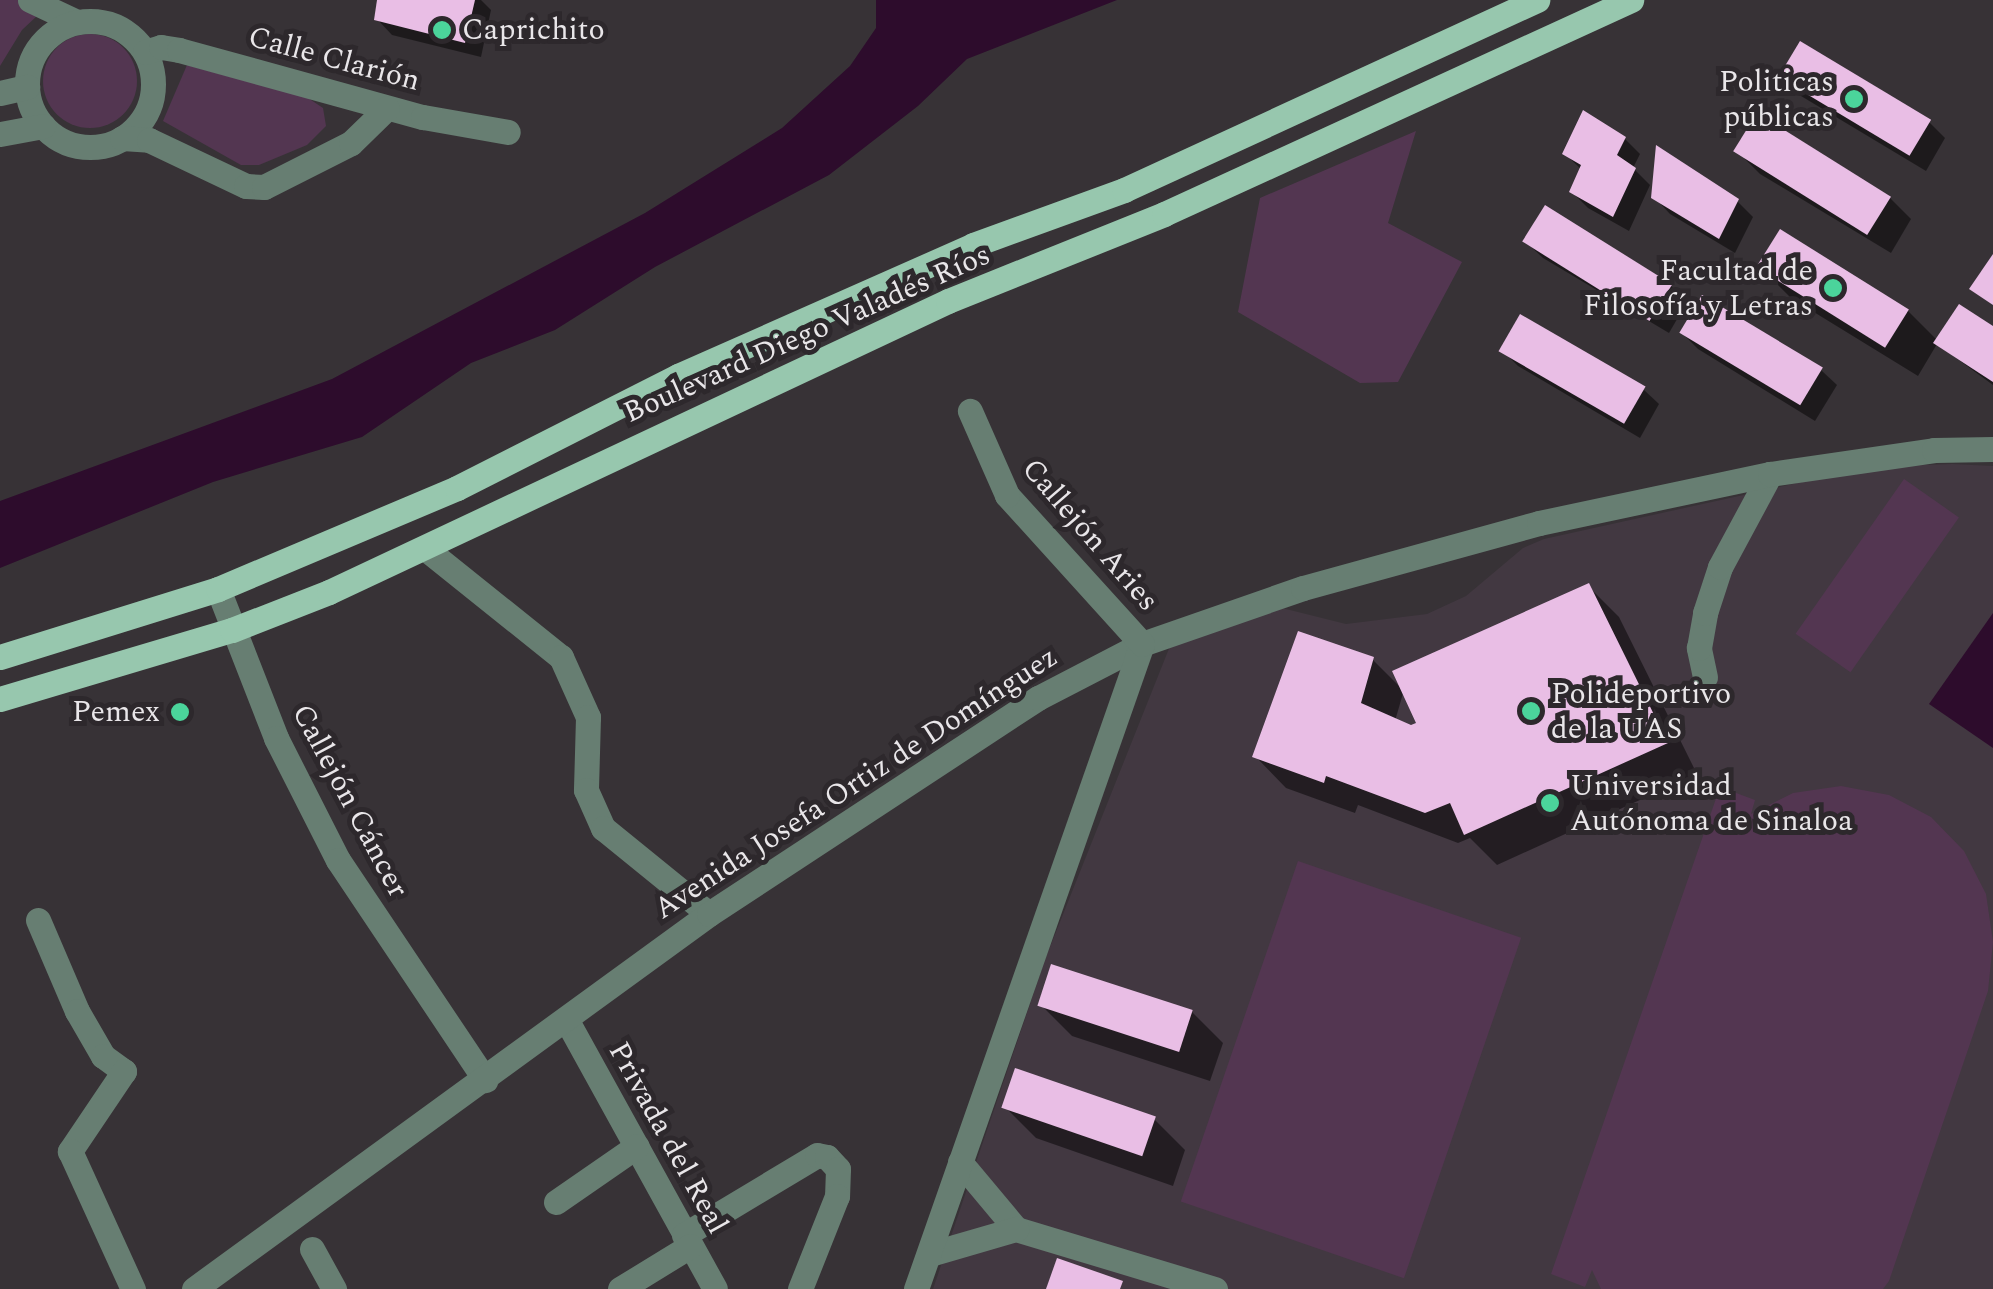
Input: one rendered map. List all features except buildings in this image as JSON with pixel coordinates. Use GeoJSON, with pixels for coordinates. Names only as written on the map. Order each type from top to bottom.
{"type":"FeatureCollection","features":[{"type":"Feature","properties":{"kind":"main road","name":"Boulevard Diego Valadés Ríos"},"geometry":{"type":"LineString","coordinates":[[0,658],[218,589],[456,488],[678,376],[973,245],[1124,190],[1537,0]]}},
{"type":"Feature","properties":{"kind":"main road","name":"Boulevard Diego Valadés Ríos"},"geometry":{"type":"LineString","coordinates":[[0,700],[232,630],[426,549],[948,301],[1164,214],[1631,0]]}},
{"type":"Feature","properties":{"kind":"main road"},"geometry":{"type":"LineString","coordinates":[[0,647],[36,648]]}},
{"type":"Feature","properties":{"kind":"street"},"geometry":{"type":"LineString","coordinates":[[30,0],[77,22],[116,26],[145,52],[153,90],[148,110],[122,138]]}},
{"type":"Feature","properties":{"kind":"street"},"geometry":{"type":"LineString","coordinates":[[77,22],[43,41],[32,58],[27,88],[43,126],[64,141],[84,146],[122,138],[149,140],[246,186],[264,187],[351,143],[387,108]]}},
{"type":"Feature","properties":{"kind":"street","name":"Calle Clarión"},"geometry":{"type":"LineString","coordinates":[[145,52],[161,47],[179,50],[387,108],[508,132]]}},
{"type":"Feature","properties":{"kind":"street"},"geometry":{"type":"LineString","coordinates":[[0,93],[27,88]]}},
{"type":"Feature","properties":{"kind":"street"},"geometry":{"type":"LineString","coordinates":[[0,134],[43,126]]}},
{"type":"Feature","properties":{"kind":"street","name":"Callejón Aries"},"geometry":{"type":"LineString","coordinates":[[970,412],[1007,495],[1142,644]]}},
{"type":"Feature","properties":{"kind":"street","name":"Avenida Josefa Ortiz de Domínguez"},"geometry":{"type":"LineString","coordinates":[[194,1289],[709,914],[1038,698],[1142,644],[1304,588],[1480,537],[1770,474],[1934,450],[1993,449]]}},
{"type":"Feature","properties":{"kind":"street"},"geometry":{"type":"LineString","coordinates":[[1704,677],[1698,648],[1705,613],[1720,568],[1770,474]]}},
{"type":"Feature","properties":{"kind":"street"},"geometry":{"type":"LineString","coordinates":[[426,549],[560,656],[588,718],[586,790],[602,828],[709,914]]}},
{"type":"Feature","properties":{"kind":"street","name":"Callejón Cáncer"},"geometry":{"type":"LineString","coordinates":[[218,589],[276,738],[338,860],[485,1080]]}},
{"type":"Feature","properties":{"kind":"street"},"geometry":{"type":"LineString","coordinates":[[916,1289],[1142,644]]}},
{"type":"Feature","properties":{"kind":"street"},"geometry":{"type":"LineString","coordinates":[[38,920],[77,1010],[103,1056],[124,1071],[70,1151],[133,1289]]}},
{"type":"Feature","properties":{"kind":"street","name":"Privada del Real"},"geometry":{"type":"LineString","coordinates":[[566,1019],[715,1289]]}},
{"type":"Feature","properties":{"kind":"street"},"geometry":{"type":"LineString","coordinates":[[556,1202],[636,1146]]}},
{"type":"Feature","properties":{"kind":"street"},"geometry":{"type":"LineString","coordinates":[[620,1289],[817,1155],[826,1157],[838,1169],[837,1196],[800,1289]]}},
{"type":"Feature","properties":{"kind":"street"},"geometry":{"type":"LineString","coordinates":[[960,1162],[1016,1229]]}},
{"type":"Feature","properties":{"kind":"street"},"geometry":{"type":"LineString","coordinates":[[930,1254],[1016,1229],[1215,1289]]}},
{"type":"Feature","properties":{"kind":"street"},"geometry":{"type":"LineString","coordinates":[[312,1250],[334,1289]]}},
{"type":"Feature","properties":{"kind":"shaded area"},"geometry":{"type":"Polygon","coordinates":[[[0,0],[21,0],[39,14],[22,30],[0,66],[0,0]]]}},
{"type":"Feature","properties":{"kind":"shaded area"},"geometry":{"type":"Polygon","coordinates":[[[876,0],[1117,0],[967,59],[918,106],[829,175],[655,267],[555,330],[471,363],[362,437],[213,482],[0,568],[0,501],[332,379],[645,213],[782,128],[850,66],[876,28],[876,0]]]}},
{"type":"Feature","properties":{"kind":"shaded area"},"geometry":{"type":"Polygon","coordinates":[[[90,34],[108,38],[123,48],[133,63],[137,81],[133,99],[123,114],[108,124],[90,128],[72,124],[57,114],[47,99],[43,81],[47,63],[57,48],[72,38],[90,34]]]}},
{"type":"Feature","properties":{"kind":"shaded area"},"geometry":{"type":"Polygon","coordinates":[[[187,65],[308,98],[323,108],[326,126],[307,145],[259,165],[241,165],[163,121],[187,65]]]}},
{"type":"Feature","properties":{"kind":"shaded area"},"geometry":{"type":"Polygon","coordinates":[[[1416,131],[1388,223],[1462,262],[1398,382],[1360,383],[1238,312],[1260,198],[1416,131]]]}},
{"type":"Feature","properties":{"kind":"shaded area","name":"Universidad Autónoma de Sinaloa"},"geometry":{"type":"Polygon","coordinates":[[[1993,466],[1993,1289],[933,1289],[1046,957],[1172,641],[1278,607],[1346,624],[1427,614],[1466,596],[1523,548],[1544,539],[1870,467],[1993,466]]]}},
{"type":"Feature","properties":{"kind":"shaded area"},"geometry":{"type":"Polygon","coordinates":[[[1904,479],[1959,517],[1850,672],[1796,634],[1904,479]]]}},
{"type":"Feature","properties":{"kind":"shaded area"},"geometry":{"type":"Polygon","coordinates":[[[1993,613],[1993,748],[1929,704],[1993,613]]]}},
{"type":"Feature","properties":{"kind":"shaded area"},"geometry":{"type":"Polygon","coordinates":[[[1841,786],[1889,795],[1931,817],[1964,851],[1986,894],[1993,942],[1988,991],[1889,1281],[1883,1289],[1601,1289],[1592,1270],[1585,1287],[1551,1274],[1720,787],[1755,800],[1751,814],[1793,793],[1841,786]]]}},
{"type":"Feature","properties":{"kind":"shaded area"},"geometry":{"type":"Polygon","coordinates":[[[1298,861],[1521,938],[1404,1278],[1181,1201],[1298,861]]]}},
{"type":"Feature","properties":{"kind":"place","name":"Caprichito"},"geometry":{"type":"Point","coordinates":[442,30]}},
{"type":"Feature","properties":{"kind":"place","name":"Politicas públicas"},"geometry":{"type":"Point","coordinates":[1854,99]}},
{"type":"Feature","properties":{"kind":"place","name":"Facultad de Filosofía y Letras"},"geometry":{"type":"Point","coordinates":[1833,288]}},
{"type":"Feature","properties":{"kind":"place","name":"Polideportivo de la UAS"},"geometry":{"type":"Point","coordinates":[1531,711]}},
{"type":"Feature","properties":{"kind":"place","name":"Pemex"},"geometry":{"type":"Point","coordinates":[180,712]}},
{"type":"Feature","properties":{"kind":"place","name":"Universidad Autónoma de Sinaloa"},"geometry":{"type":"Point","coordinates":[1550,803]}}]}
